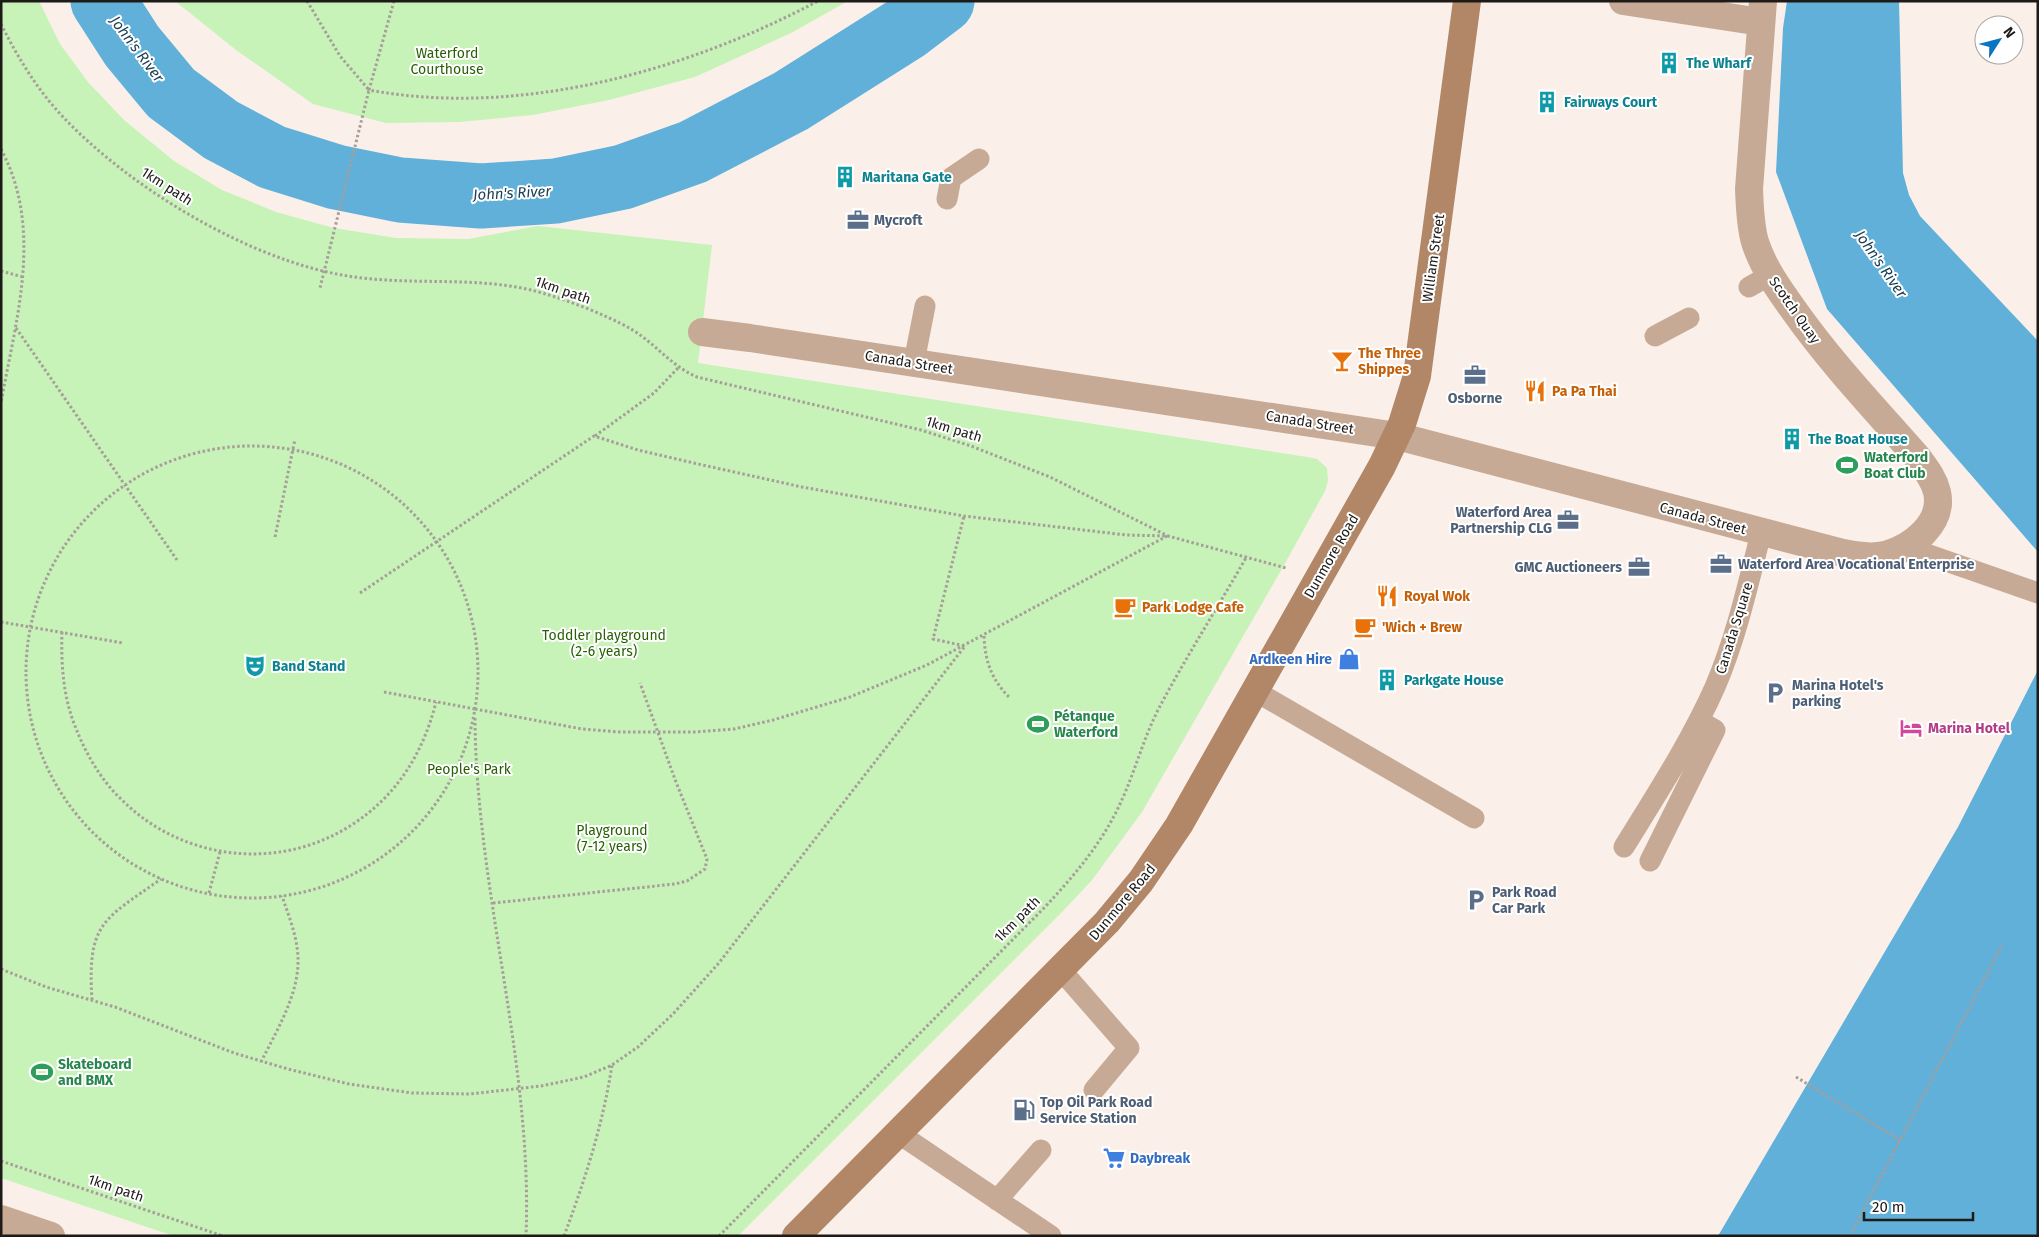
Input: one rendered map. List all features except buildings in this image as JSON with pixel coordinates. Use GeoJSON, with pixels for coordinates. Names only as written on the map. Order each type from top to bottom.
{"type":"FeatureCollection","features":[{"type":"Feature","properties":{"kind":"main road","name":"William Street"},"geometry":{"type":"LineString","coordinates":[[1362,503],[1397,436],[1417,376],[1467,1]]}},
{"type":"Feature","properties":{"kind":"main road","name":"Dunmore Road"},"geometry":{"type":"LineString","coordinates":[[796,1236],[1107,922],[1154,863],[1183,818],[1362,503]]}},
{"type":"Feature","properties":{"kind":"street"},"geometry":{"type":"LineString","coordinates":[[1622,1],[1762,12]]}},
{"type":"Feature","properties":{"kind":"street","name":"Scotch Quay"},"geometry":{"type":"LineString","coordinates":[[1762,12],[1750,189],[1750,212],[1760,281],[1806,328],[1832,362],[1918,458],[1934,482],[1938,493],[1936,513],[1926,529],[1906,547]]}},
{"type":"Feature","properties":{"kind":"street","name":"Canada Street"},"geometry":{"type":"LineString","coordinates":[[702,332],[914,362],[1397,436],[1761,533],[1859,556],[1884,555],[1906,547]]}},
{"type":"Feature","properties":{"kind":"street"},"geometry":{"type":"LineString","coordinates":[[1,1219],[51,1236]]}},
{"type":"Feature","properties":{"kind":"lane"},"geometry":{"type":"LineString","coordinates":[[947,199],[951,178],[980,159]]}},
{"type":"Feature","properties":{"kind":"lane"},"geometry":{"type":"LineString","coordinates":[[914,362],[925,306]]}},
{"type":"Feature","properties":{"kind":"lane"},"geometry":{"type":"LineString","coordinates":[[1655,336],[1689,318]]}},
{"type":"Feature","properties":{"kind":"lane","name":"Canada Square"},"geometry":{"type":"LineString","coordinates":[[1624,847],[1707,726],[1761,533]]}},
{"type":"Feature","properties":{"kind":"lane"},"geometry":{"type":"LineString","coordinates":[[1906,547],[2038,593]]}},
{"type":"Feature","properties":{"kind":"lane"},"geometry":{"type":"LineString","coordinates":[[1255,691],[1474,818]]}},
{"type":"Feature","properties":{"kind":"lane"},"geometry":{"type":"LineString","coordinates":[[1650,861],[1707,726]]}},
{"type":"Feature","properties":{"kind":"lane"},"geometry":{"type":"LineString","coordinates":[[1060,969],[1130,1048],[1094,1090]]}},
{"type":"Feature","properties":{"kind":"lane"},"geometry":{"type":"LineString","coordinates":[[898,1133],[1051,1236]]}},
{"type":"Feature","properties":{"kind":"lane"},"geometry":{"type":"LineString","coordinates":[[998,1200],[1041,1150]]}},
{"type":"Feature","properties":{"kind":"path"},"geometry":{"type":"LineString","coordinates":[[307,1],[340,56],[369,90],[414,97],[456,98],[505,96],[587,85],[629,76],[716,48],[762,29],[818,1]]}},
{"type":"Feature","properties":{"kind":"path"},"geometry":{"type":"LineString","coordinates":[[320,288],[359,128],[394,1]]}},
{"type":"Feature","properties":{"kind":"path","name":"1km path"},"geometry":{"type":"LineString","coordinates":[[1,24],[26,69],[46,97],[64,118],[104,156],[161,197],[197,219],[262,250],[324,271],[373,279],[459,281],[533,291],[599,314],[630,329],[678,368],[706,380],[761,391],[911,428],[971,446],[1050,477],[1168,536]]}},
{"type":"Feature","properties":{"kind":"path"},"geometry":{"type":"LineString","coordinates":[[1,149],[10,165],[22,204],[24,224],[23,277],[16,328],[1,403]]}},
{"type":"Feature","properties":{"kind":"path"},"geometry":{"type":"LineString","coordinates":[[1,271],[23,277]]}},
{"type":"Feature","properties":{"kind":"path"},"geometry":{"type":"LineString","coordinates":[[16,328],[177,560]]}},
{"type":"Feature","properties":{"kind":"path"},"geometry":{"type":"LineString","coordinates":[[360,593],[649,398],[678,368]]}},
{"type":"Feature","properties":{"kind":"path"},"geometry":{"type":"LineString","coordinates":[[594,436],[638,450],[802,487],[964,516],[1126,535],[1168,536],[1283,567],[1315,584]]}},
{"type":"Feature","properties":{"kind":"path"},"geometry":{"type":"LineString","coordinates":[[275,537],[295,439]]}},
{"type":"Feature","properties":{"kind":"path"},"geometry":{"type":"LineString","coordinates":[[475,708],[472,728],[447,786],[435,804],[409,834],[377,860],[322,887],[282,896],[245,897],[209,893],[161,879],[129,861],[98,836],[72,807],[52,776],[38,745],[30,712],[26,677],[31,627],[46,579],[67,543],[88,517],[125,485],[170,461],[194,454],[243,446],[293,450],[333,462],[363,476],[403,505],[436,542],[458,580],[472,622],[477,665],[475,708],[477,783],[520,1089],[527,1162],[526,1236]]}},
{"type":"Feature","properties":{"kind":"path"},"geometry":{"type":"LineString","coordinates":[[964,516],[933,639],[965,646]]}},
{"type":"Feature","properties":{"kind":"path"},"geometry":{"type":"LineString","coordinates":[[384,692],[475,708],[504,716],[582,729],[694,732],[734,729],[799,713],[891,681],[965,646],[1168,536]]}},
{"type":"Feature","properties":{"kind":"path","name":"1km path"},"geometry":{"type":"LineString","coordinates":[[719,1236],[1044,908],[1087,858],[1112,821],[1121,803],[1140,751],[1159,708],[1247,556]]}},
{"type":"Feature","properties":{"kind":"path"},"geometry":{"type":"LineString","coordinates":[[1,622],[123,643]]}},
{"type":"Feature","properties":{"kind":"path"},"geometry":{"type":"LineString","coordinates":[[62,632],[64,687],[69,707],[86,751],[102,776],[120,798],[142,818],[169,834],[195,846],[220,852],[260,855],[295,850],[321,842],[360,820],[392,793],[405,775],[423,743],[436,702]]}},
{"type":"Feature","properties":{"kind":"path"},"geometry":{"type":"LineString","coordinates":[[984,636],[987,661],[992,674],[998,685],[1009,696]]}},
{"type":"Feature","properties":{"kind":"path"},"geometry":{"type":"LineString","coordinates":[[1,968],[46,987],[92,1000],[261,1062],[349,1084],[412,1093],[470,1094],[520,1089],[584,1076],[612,1065],[638,1047],[655,1032],[718,964],[965,646]]}},
{"type":"Feature","properties":{"kind":"path"},"geometry":{"type":"LineString","coordinates":[[493,903],[675,884],[686,881],[705,869],[707,859],[676,782],[640,683]]}},
{"type":"Feature","properties":{"kind":"path"},"geometry":{"type":"LineString","coordinates":[[209,893],[220,852]]}},
{"type":"Feature","properties":{"kind":"path"},"geometry":{"type":"LineString","coordinates":[[92,1000],[92,953],[98,932],[103,924],[123,906],[161,879]]}},
{"type":"Feature","properties":{"kind":"path"},"geometry":{"type":"LineString","coordinates":[[261,1062],[287,1007],[297,978],[298,949],[282,896]]}},
{"type":"Feature","properties":{"kind":"path"},"geometry":{"type":"LineString","coordinates":[[1850,1236],[2002,945]]}},
{"type":"Feature","properties":{"kind":"path"},"geometry":{"type":"LineString","coordinates":[[564,1236],[605,1112],[612,1065]]}},
{"type":"Feature","properties":{"kind":"path"},"geometry":{"type":"LineString","coordinates":[[1796,1077],[1900,1140]]}},
{"type":"Feature","properties":{"kind":"path","name":"1km path"},"geometry":{"type":"LineString","coordinates":[[1,1161],[223,1236]]}},
{"type":"Feature","properties":{"kind":"green space","name":"People's Park"},"geometry":{"type":"Polygon","coordinates":[[[1,1],[39,1],[60,44],[88,82],[124,120],[174,161],[222,190],[276,212],[334,228],[396,238],[468,239],[538,226],[712,245],[698,363],[1307,457],[1317,459],[1327,468],[1328,481],[1325,491],[1283,567],[1142,812],[1092,880],[738,1236],[174,1236],[1,1178],[1,1]]]}},
{"type":"Feature","properties":{"kind":"green space","name":"Waterford Courthouse"},"geometry":{"type":"Polygon","coordinates":[[[175,1],[848,1],[791,33],[695,77],[609,100],[533,115],[459,122],[386,123],[313,104],[236,50],[175,1]]]}},
{"type":"Feature","properties":{"kind":"water"},"geometry":{"type":"Polygon","coordinates":[[[1787,1],[1899,1],[1903,173],[1909,195],[1920,216],[2038,341],[2038,552],[1827,309],[1776,172],[1783,28],[1787,1]]]}},
{"type":"Feature","properties":{"kind":"water"},"geometry":{"type":"Polygon","coordinates":[[[2038,670],[2038,1236],[1718,1236],[1958,827],[2038,670]]]}},
{"type":"Feature","properties":{"kind":"waterway","name":"John's River"},"geometry":{"type":"LineString","coordinates":[[103,1],[132,46],[171,93],[221,130],[272,157],[336,177],[400,190],[481,196],[556,191],[623,177],[693,152],[791,101],[905,29],[942,1]]}},
{"type":"Feature","properties":{"kind":"place","name":"The Wharf"},"geometry":{"type":"Point","coordinates":[1669,63]}},
{"type":"Feature","properties":{"kind":"place","name":"Fairways Court"},"geometry":{"type":"Point","coordinates":[1547,102]}},
{"type":"Feature","properties":{"kind":"place","name":"Maritana Gate"},"geometry":{"type":"Point","coordinates":[845,177]}},
{"type":"Feature","properties":{"kind":"place","name":"Mycroft"},"geometry":{"type":"Point","coordinates":[858,220]}},
{"type":"Feature","properties":{"kind":"place","name":"The Three Shippes"},"geometry":{"type":"Point","coordinates":[1342,361]}},
{"type":"Feature","properties":{"kind":"place","name":"Osborne"},"geometry":{"type":"Point","coordinates":[1475,375]}},
{"type":"Feature","properties":{"kind":"place","name":"Pa Pa Thai"},"geometry":{"type":"Point","coordinates":[1535,391]}},
{"type":"Feature","properties":{"kind":"place","name":"The Boat House"},"geometry":{"type":"Point","coordinates":[1792,439]}},
{"type":"Feature","properties":{"kind":"place","name":"Waterford Boat Club"},"geometry":{"type":"Point","coordinates":[1847,465]}},
{"type":"Feature","properties":{"kind":"place","name":"Waterford Area Partnership CLG"},"geometry":{"type":"Point","coordinates":[1568,520]}},
{"type":"Feature","properties":{"kind":"place","name":"Waterford Area Vocational Enterprise"},"geometry":{"type":"Point","coordinates":[1721,564]}},
{"type":"Feature","properties":{"kind":"place","name":"GMC Auctioneers"},"geometry":{"type":"Point","coordinates":[1639,567]}},
{"type":"Feature","properties":{"kind":"place","name":"Royal Wok"},"geometry":{"type":"Point","coordinates":[1387,596]}},
{"type":"Feature","properties":{"kind":"place","name":"Park Lodge Cafe"},"geometry":{"type":"Point","coordinates":[1125,607]}},
{"type":"Feature","properties":{"kind":"place","name":"'Wich + Brew"},"geometry":{"type":"Point","coordinates":[1365,627]}},
{"type":"Feature","properties":{"kind":"place","name":"Ardkeen Hire"},"geometry":{"type":"Point","coordinates":[1349,659]}},
{"type":"Feature","properties":{"kind":"place","name":"Band Stand"},"geometry":{"type":"Point","coordinates":[255,666]}},
{"type":"Feature","properties":{"kind":"place","name":"Parkgate House"},"geometry":{"type":"Point","coordinates":[1387,680]}},
{"type":"Feature","properties":{"kind":"place","name":"Marina Hotel's parking"},"geometry":{"type":"Point","coordinates":[1775,693]}},
{"type":"Feature","properties":{"kind":"place","name":"Pétanque Waterford"},"geometry":{"type":"Point","coordinates":[1038,724]}},
{"type":"Feature","properties":{"kind":"place","name":"Marina Hotel"},"geometry":{"type":"Point","coordinates":[1911,728]}},
{"type":"Feature","properties":{"kind":"place","name":"Park Road Car Park"},"geometry":{"type":"Point","coordinates":[1476,900]}},
{"type":"Feature","properties":{"kind":"place","name":"Skateboard and BMX"},"geometry":{"type":"Point","coordinates":[42,1072]}},
{"type":"Feature","properties":{"kind":"place","name":"Top Oil Park Road Service Station"},"geometry":{"type":"Point","coordinates":[1024,1110]}},
{"type":"Feature","properties":{"kind":"place","name":"Daybreak"},"geometry":{"type":"Point","coordinates":[1114,1158]}},
{"type":"Feature","properties":{"kind":"park label","name":"Toddler playground (2-6 years)"},"geometry":{"type":"Point","coordinates":[604,644]}},
{"type":"Feature","properties":{"kind":"park label","name":"Playground (7-12 years)"},"geometry":{"type":"Point","coordinates":[612,838]}}]}
